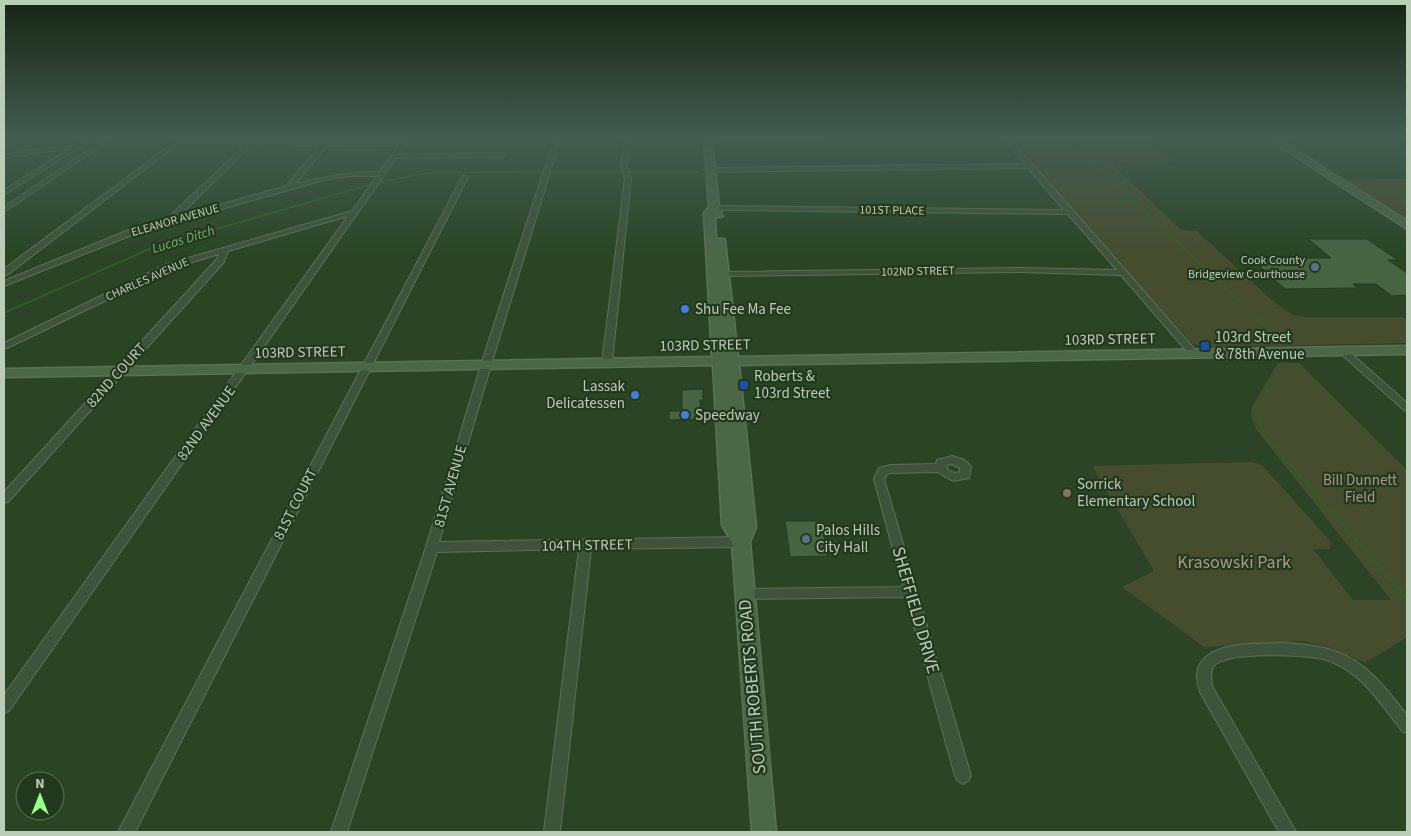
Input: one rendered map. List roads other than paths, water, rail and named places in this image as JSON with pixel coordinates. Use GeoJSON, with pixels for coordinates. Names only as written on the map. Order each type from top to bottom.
{"type":"FeatureCollection","features":[{"type":"Feature","properties":{"kind":"street"},"geometry":{"type":"LineString","coordinates":[[4,193],[27,178]]}},
{"type":"Feature","properties":{"kind":"street"},"geometry":{"type":"LineString","coordinates":[[4,202],[38,178]]}},
{"type":"Feature","properties":{"kind":"street"},"geometry":{"type":"LineString","coordinates":[[4,210],[49,178]]}},
{"type":"Feature","properties":{"kind":"street"},"geometry":{"type":"LineString","coordinates":[[4,273],[130,178]]}},
{"type":"Feature","properties":{"kind":"street"},"geometry":{"type":"LineString","coordinates":[[168,222],[214,178]]}},
{"type":"Feature","properties":{"kind":"street"},"geometry":{"type":"LineString","coordinates":[[288,188],[296,178]]}},
{"type":"Feature","properties":{"kind":"street","name":"ELEANOR AVENUE"},"geometry":{"type":"LineString","coordinates":[[4,284],[119,236],[327,178]]}},
{"type":"Feature","properties":{"kind":"street","name":"82ND AVENUE"},"geometry":{"type":"LineString","coordinates":[[4,706],[245,369],[378,178]]}},
{"type":"Feature","properties":{"kind":"street","name":"81ST COURT"},"geometry":{"type":"LineString","coordinates":[[126,832],[464,178]]}},
{"type":"Feature","properties":{"kind":"street","name":"81ST AVENUE"},"geometry":{"type":"LineString","coordinates":[[340,832],[432,547],[486,365],[545,178]]}},
{"type":"Feature","properties":{"kind":"street"},"geometry":{"type":"LineString","coordinates":[[607,363],[628,178]]}},
{"type":"Feature","properties":{"kind":"street","name":"SOUTH ROBERTS ROAD"},"geometry":{"type":"LineString","coordinates":[[712,178],[714,208],[718,214],[718,274],[725,361],[731,525],[741,542],[764,832]]}},
{"type":"Feature","properties":{"kind":"street"},"geometry":{"type":"LineString","coordinates":[[1040,178],[1194,354]]}},
{"type":"Feature","properties":{"kind":"street"},"geometry":{"type":"LineString","coordinates":[[1333,178],[1407,226]]}},
{"type":"Feature","properties":{"kind":"street","name":"101ST PLACE"},"geometry":{"type":"LineString","coordinates":[[714,208],[1069,212]]}},
{"type":"Feature","properties":{"kind":"street","name":"CHARLES AVENUE"},"geometry":{"type":"LineString","coordinates":[[4,346],[158,272],[225,249],[354,212]]}},
{"type":"Feature","properties":{"kind":"street","name":"82ND COURT"},"geometry":{"type":"LineString","coordinates":[[4,499],[220,260],[225,249]]}},
{"type":"Feature","properties":{"kind":"street","name":"102ND STREET"},"geometry":{"type":"LineString","coordinates":[[718,274],[1019,270],[1124,273]]}},
{"type":"Feature","properties":{"kind":"street","name":"103RD STREET"},"geometry":{"type":"LineString","coordinates":[[4,373],[1407,350]]}},
{"type":"Feature","properties":{"kind":"street"},"geometry":{"type":"LineString","coordinates":[[1342,351],[1407,408]]}},
{"type":"Feature","properties":{"kind":"street","name":"SHEFFIELD DRIVE"},"geometry":{"type":"LineString","coordinates":[[941,468],[890,469],[880,474],[880,486],[963,776]]}},
{"type":"Feature","properties":{"kind":"street","name":"104TH STREET"},"geometry":{"type":"LineString","coordinates":[[432,547],[741,542]]}},
{"type":"Feature","properties":{"kind":"street"},"geometry":{"type":"LineString","coordinates":[[552,832],[585,545]]}},
{"type":"Feature","properties":{"kind":"street"},"geometry":{"type":"LineString","coordinates":[[745,594],[911,592]]}},
{"type":"Feature","properties":{"kind":"street"},"geometry":{"type":"LineString","coordinates":[[1288,832],[1205,687],[1203,676],[1210,660],[1219,654],[1234,652],[1303,650],[1331,656],[1346,662],[1373,682],[1407,726]]}},
{"type":"Feature","properties":{"kind":"waterway","name":"Lucas Ditch"},"geometry":{"type":"LineString","coordinates":[[380,182],[401,178]]}},
{"type":"Feature","properties":{"kind":"waterway"},"geometry":{"type":"LineString","coordinates":[[1110,178],[1281,341]]}},
{"type":"Feature","properties":{"kind":"waterway","name":"Lucas Ditch"},"geometry":{"type":"LineString","coordinates":[[4,313],[154,247],[369,185]]}},
{"type":"Feature","properties":{"kind":"waterway"},"geometry":{"type":"LineString","coordinates":[[1261,399],[1282,366]]}},
{"type":"Feature","properties":{"kind":"waterway"},"geometry":{"type":"LineString","coordinates":[[1262,398],[1258,408],[1258,417],[1265,436],[1399,589]]}},
{"type":"Feature","properties":{"kind":"waterway"},"geometry":{"type":"LineString","coordinates":[[1398,588],[1407,599]]}},
{"type":"Feature","properties":{"kind":"place","name":"Cook County Bridgeview Courthouse"},"geometry":{"type":"Point","coordinates":[1315,267]}},
{"type":"Feature","properties":{"kind":"place","name":"Shu Fee Ma Fee"},"geometry":{"type":"Point","coordinates":[685,309]}},
{"type":"Feature","properties":{"kind":"place","name":"103rd Street & 78th Avenue"},"geometry":{"type":"Point","coordinates":[1205,346]}},
{"type":"Feature","properties":{"kind":"place","name":"Roberts & 103rd Street"},"geometry":{"type":"Point","coordinates":[744,385]}},
{"type":"Feature","properties":{"kind":"place","name":"Lassak Delicatessen"},"geometry":{"type":"Point","coordinates":[635,395]}},
{"type":"Feature","properties":{"kind":"place","name":"Speedway"},"geometry":{"type":"Point","coordinates":[685,415]}},
{"type":"Feature","properties":{"kind":"place","name":"Sorrick Elementary School"},"geometry":{"type":"Point","coordinates":[1067,493]}},
{"type":"Feature","properties":{"kind":"place","name":"Palos Hills City Hall"},"geometry":{"type":"Point","coordinates":[806,539]}},
{"type":"Feature","properties":{"kind":"park label","name":"Bill Dunnett Field"},"geometry":{"type":"Point","coordinates":[1360,488]}},
{"type":"Feature","properties":{"kind":"park label","name":"Krasowski Park"},"geometry":{"type":"Point","coordinates":[1234,562]}}]}
